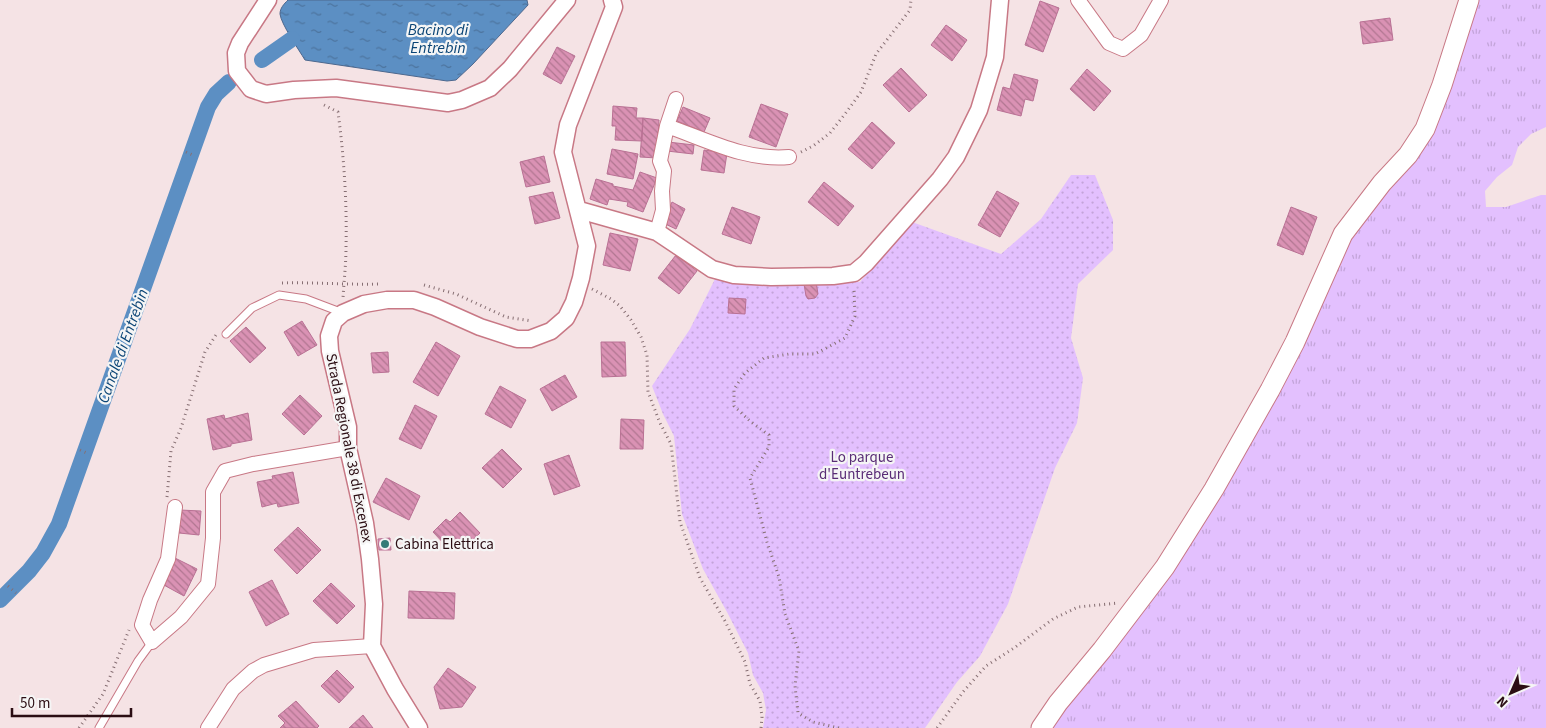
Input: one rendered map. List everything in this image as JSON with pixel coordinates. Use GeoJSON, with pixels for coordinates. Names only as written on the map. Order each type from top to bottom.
{"type":"FeatureCollection","features":[{"type":"Feature","properties":{"kind":"main road"},"geometry":{"type":"LineString","coordinates":[[1041,728],[1165,567],[1214,489],[1295,342],[1343,234],[1382,183],[1408,154],[1425,129],[1442,86],[1469,0]]}},
{"type":"Feature","properties":{"kind":"street"},"geometry":{"type":"LineString","coordinates":[[268,0],[240,43],[236,53],[237,71],[251,88],[266,94],[294,90],[336,88],[448,103],[462,100],[490,88],[510,69],[567,0]]}},
{"type":"Feature","properties":{"kind":"street"},"geometry":{"type":"LineString","coordinates":[[343,313],[364,304],[387,300],[414,300],[480,327],[517,339],[530,339],[551,331],[566,318],[574,302],[581,278],[587,246],[563,152],[568,125],[576,101],[607,29],[614,7],[612,0]]}},
{"type":"Feature","properties":{"kind":"street"},"geometry":{"type":"LineString","coordinates":[[579,210],[657,232],[712,269],[734,275],[771,277],[834,276],[854,273],[866,263],[940,179],[956,157],[979,110],[995,57],[1000,0]]}},
{"type":"Feature","properties":{"kind":"street"},"geometry":{"type":"LineString","coordinates":[[1078,0],[1109,43],[1123,49],[1141,35],[1161,0]]}},
{"type":"Feature","properties":{"kind":"street"},"geometry":{"type":"LineString","coordinates":[[657,232],[663,210],[664,171],[660,161],[667,126],[676,99]]}},
{"type":"Feature","properties":{"kind":"street"},"geometry":{"type":"LineString","coordinates":[[667,126],[757,157],[774,159],[789,157]]}},
{"type":"Feature","properties":{"kind":"street","name":"Strada Regionale 38 di Excenex"},"geometry":{"type":"LineString","coordinates":[[343,313],[334,320],[329,336],[330,351],[348,427],[348,448],[365,523],[374,604],[372,646]]}},
{"type":"Feature","properties":{"kind":"street"},"geometry":{"type":"LineString","coordinates":[[170,503],[168,559],[150,600],[142,625],[152,642],[181,617],[208,584],[213,538],[212,492],[224,472],[253,464],[348,448]]}},
{"type":"Feature","properties":{"kind":"street"},"geometry":{"type":"LineString","coordinates":[[208,728],[233,689],[253,671],[264,665],[314,650],[372,646],[419,728]]}},
{"type":"Feature","properties":{"kind":"lane"},"geometry":{"type":"LineString","coordinates":[[223,332],[252,308],[280,295],[306,298],[343,313]]}},
{"type":"Feature","properties":{"kind":"lane"},"geometry":{"type":"LineString","coordinates":[[100,728],[138,660],[152,642]]}},
{"type":"Feature","properties":{"kind":"path"},"geometry":{"type":"LineString","coordinates":[[789,157],[813,146],[824,138],[845,114],[861,92],[876,54],[910,10],[911,0]]}},
{"type":"Feature","properties":{"kind":"path"},"geometry":{"type":"LineString","coordinates":[[320,103],[338,112],[342,145],[346,196],[343,313]]}},
{"type":"Feature","properties":{"kind":"path"},"geometry":{"type":"LineString","coordinates":[[186,152],[195,156]]}},
{"type":"Feature","properties":{"kind":"path"},"geometry":{"type":"LineString","coordinates":[[839,728],[813,722],[798,713],[795,686],[799,651],[785,614],[779,577],[767,542],[750,478],[769,447],[769,435],[734,406],[734,389],[745,373],[764,358],[789,354],[815,354],[845,338],[855,316],[854,273]]}},
{"type":"Feature","properties":{"kind":"path"},"geometry":{"type":"LineString","coordinates":[[581,278],[593,290],[620,306],[641,337],[647,355],[646,378],[648,392],[660,423],[671,444],[680,522],[700,578],[725,621],[745,662],[750,684],[760,701],[761,728]]}},
{"type":"Feature","properties":{"kind":"path"},"geometry":{"type":"LineString","coordinates":[[276,283],[380,284]]}},
{"type":"Feature","properties":{"kind":"path"},"geometry":{"type":"LineString","coordinates":[[416,285],[425,285],[456,294],[506,317],[525,321],[560,323]]}},
{"type":"Feature","properties":{"kind":"path"},"geometry":{"type":"LineString","coordinates":[[170,503],[171,451],[184,421],[206,352],[223,332]]}},
{"type":"Feature","properties":{"kind":"path"},"geometry":{"type":"LineString","coordinates":[[122,333],[130,337]]}},
{"type":"Feature","properties":{"kind":"path"},"geometry":{"type":"LineString","coordinates":[[80,450],[90,454]]}},
{"type":"Feature","properties":{"kind":"path"},"geometry":{"type":"LineString","coordinates":[[8,586],[16,593]]}},
{"type":"Feature","properties":{"kind":"path"},"geometry":{"type":"LineString","coordinates":[[937,728],[963,692],[986,666],[1053,619],[1078,607],[1138,602]]}},
{"type":"Feature","properties":{"kind":"path"},"geometry":{"type":"LineString","coordinates":[[79,728],[103,694],[132,622]]}},
{"type":"Feature","properties":{"kind":"green space"},"geometry":{"type":"Polygon","coordinates":[[[1477,0],[1546,0],[1546,127],[1531,134],[1518,147],[1512,165],[1497,177],[1485,191],[1486,207],[1506,207],[1546,195],[1546,728],[1049,728],[1112,652],[1354,227],[1394,183],[1477,0]]]}},
{"type":"Feature","properties":{"kind":"green space","name":"Lo parque d'Euntrebeun"},"geometry":{"type":"Polygon","coordinates":[[[1071,175],[1095,175],[1113,220],[1113,250],[1078,284],[1071,338],[1083,378],[1077,423],[1055,468],[1008,604],[980,656],[957,682],[925,728],[763,728],[766,710],[763,693],[753,675],[748,653],[703,569],[682,514],[674,436],[652,386],[690,329],[715,279],[752,283],[860,282],[912,222],[1001,254],[1041,219],[1071,175]]]}},
{"type":"Feature","properties":{"kind":"water","name":"Bacino di Entrebin"},"geometry":{"type":"Polygon","coordinates":[[[288,0],[527,0],[528,5],[456,80],[447,81],[305,60],[281,18],[281,10],[288,0]]]}},
{"type":"Feature","properties":{"kind":"building"},"geometry":{"type":"Polygon","coordinates":[[[1040,1],[1059,8],[1043,52],[1025,45],[1040,1]]]}},
{"type":"Feature","properties":{"kind":"building"},"geometry":{"type":"Polygon","coordinates":[[[1390,18],[1393,40],[1363,44],[1360,22],[1390,18]]]}},
{"type":"Feature","properties":{"kind":"building"},"geometry":{"type":"Polygon","coordinates":[[[946,25],[967,40],[952,61],[931,45],[946,25]]]}},
{"type":"Feature","properties":{"kind":"building"},"geometry":{"type":"Polygon","coordinates":[[[557,47],[575,56],[561,84],[543,74],[557,47]]]}},
{"type":"Feature","properties":{"kind":"building"},"geometry":{"type":"Polygon","coordinates":[[[901,68],[927,95],[909,112],[883,85],[901,68]]]}},
{"type":"Feature","properties":{"kind":"building"},"geometry":{"type":"Polygon","coordinates":[[[1087,69],[1111,91],[1094,111],[1070,89],[1087,69]]]}},
{"type":"Feature","properties":{"kind":"building"},"geometry":{"type":"Polygon","coordinates":[[[1014,74],[1038,80],[1033,101],[1025,99],[1021,116],[997,110],[1003,87],[1010,89],[1014,74]]]}},
{"type":"Feature","properties":{"kind":"building"},"geometry":{"type":"Polygon","coordinates":[[[761,104],[788,114],[776,147],[749,137],[761,104]]]}},
{"type":"Feature","properties":{"kind":"building"},"geometry":{"type":"Polygon","coordinates":[[[613,106],[637,108],[636,118],[643,118],[642,141],[615,140],[616,126],[612,126],[613,106]]]}},
{"type":"Feature","properties":{"kind":"building"},"geometry":{"type":"Polygon","coordinates":[[[683,107],[710,118],[704,132],[677,121],[683,107]]]}},
{"type":"Feature","properties":{"kind":"building"},"geometry":{"type":"Polygon","coordinates":[[[643,118],[659,120],[657,158],[640,157],[643,118]]]}},
{"type":"Feature","properties":{"kind":"building"},"geometry":{"type":"Polygon","coordinates":[[[872,122],[895,143],[872,169],[848,149],[872,122]]]}},
{"type":"Feature","properties":{"kind":"building"},"geometry":{"type":"Polygon","coordinates":[[[668,142],[694,145],[693,154],[667,151],[668,142]]]}},
{"type":"Feature","properties":{"kind":"building"},"geometry":{"type":"Polygon","coordinates":[[[612,149],[638,154],[633,179],[607,174],[612,149]]]}},
{"type":"Feature","properties":{"kind":"building"},"geometry":{"type":"Polygon","coordinates":[[[704,150],[727,153],[724,173],[701,170],[704,150]]]}},
{"type":"Feature","properties":{"kind":"building"},"geometry":{"type":"Polygon","coordinates":[[[544,156],[550,182],[526,187],[520,162],[544,156]]]}},
{"type":"Feature","properties":{"kind":"building"},"geometry":{"type":"Polygon","coordinates":[[[640,172],[657,178],[643,212],[627,206],[628,202],[609,199],[607,205],[590,199],[596,179],[613,184],[613,186],[633,190],[640,172]]]}},
{"type":"Feature","properties":{"kind":"building"},"geometry":{"type":"Polygon","coordinates":[[[824,182],[854,206],[838,226],[808,202],[824,182]]]}},
{"type":"Feature","properties":{"kind":"building"},"geometry":{"type":"Polygon","coordinates":[[[997,191],[1019,203],[1000,237],[978,225],[997,191]]]}},
{"type":"Feature","properties":{"kind":"building"},"geometry":{"type":"Polygon","coordinates":[[[553,192],[560,218],[535,224],[529,197],[553,192]]]}},
{"type":"Feature","properties":{"kind":"building"},"geometry":{"type":"Polygon","coordinates":[[[672,202],[685,209],[676,229],[663,223],[672,202]]]}},
{"type":"Feature","properties":{"kind":"building"},"geometry":{"type":"Polygon","coordinates":[[[732,207],[760,217],[751,244],[722,234],[732,207]]]}},
{"type":"Feature","properties":{"kind":"building"},"geometry":{"type":"Polygon","coordinates":[[[1291,207],[1317,217],[1303,255],[1277,245],[1291,207]]]}},
{"type":"Feature","properties":{"kind":"building"},"geometry":{"type":"Polygon","coordinates":[[[610,233],[638,239],[630,271],[603,265],[610,233]]]}},
{"type":"Feature","properties":{"kind":"building"},"geometry":{"type":"Polygon","coordinates":[[[676,255],[697,271],[679,294],[658,278],[676,255]]]}},
{"type":"Feature","properties":{"kind":"building"},"geometry":{"type":"Polygon","coordinates":[[[816,282],[818,294],[815,298],[808,299],[804,284],[816,282]]]}},
{"type":"Feature","properties":{"kind":"building"},"geometry":{"type":"Polygon","coordinates":[[[729,298],[746,299],[745,314],[728,313],[729,298]]]}},
{"type":"Feature","properties":{"kind":"building"},"geometry":{"type":"Polygon","coordinates":[[[302,321],[317,345],[298,356],[284,332],[302,321]]]}},
{"type":"Feature","properties":{"kind":"building"},"geometry":{"type":"Polygon","coordinates":[[[246,327],[266,348],[250,363],[230,341],[246,327]]]}},
{"type":"Feature","properties":{"kind":"building"},"geometry":{"type":"Polygon","coordinates":[[[436,342],[460,356],[438,396],[413,382],[436,342]]]}},
{"type":"Feature","properties":{"kind":"building"},"geometry":{"type":"Polygon","coordinates":[[[601,342],[625,342],[626,376],[602,377],[601,342]]]}},
{"type":"Feature","properties":{"kind":"building"},"geometry":{"type":"Polygon","coordinates":[[[388,352],[389,372],[373,373],[371,353],[388,352]]]}},
{"type":"Feature","properties":{"kind":"building"},"geometry":{"type":"Polygon","coordinates":[[[565,375],[577,397],[552,411],[540,389],[565,375]]]}},
{"type":"Feature","properties":{"kind":"building"},"geometry":{"type":"Polygon","coordinates":[[[500,386],[526,400],[511,428],[485,414],[500,386]]]}},
{"type":"Feature","properties":{"kind":"building"},"geometry":{"type":"Polygon","coordinates":[[[300,395],[322,416],[304,435],[282,414],[300,395]]]}},
{"type":"Feature","properties":{"kind":"building"},"geometry":{"type":"Polygon","coordinates":[[[415,405],[437,416],[421,449],[399,439],[415,405]]]}},
{"type":"Feature","properties":{"kind":"building"},"geometry":{"type":"Polygon","coordinates":[[[248,413],[252,440],[213,450],[207,419],[224,415],[225,419],[248,413]]]}},
{"type":"Feature","properties":{"kind":"building"},"geometry":{"type":"Polygon","coordinates":[[[621,419],[644,420],[643,449],[620,449],[621,419]]]}},
{"type":"Feature","properties":{"kind":"building"},"geometry":{"type":"Polygon","coordinates":[[[502,449],[522,469],[503,488],[482,468],[502,449]]]}},
{"type":"Feature","properties":{"kind":"building"},"geometry":{"type":"Polygon","coordinates":[[[569,455],[580,486],[554,495],[544,464],[569,455]]]}},
{"type":"Feature","properties":{"kind":"building"},"geometry":{"type":"Polygon","coordinates":[[[293,472],[299,503],[278,507],[277,503],[262,507],[257,482],[273,479],[272,476],[293,472]]]}},
{"type":"Feature","properties":{"kind":"building"},"geometry":{"type":"Polygon","coordinates":[[[386,478],[420,496],[409,520],[373,502],[386,478]]]}},
{"type":"Feature","properties":{"kind":"building"},"geometry":{"type":"Polygon","coordinates":[[[180,510],[201,511],[199,535],[179,533],[180,510]]]}},
{"type":"Feature","properties":{"kind":"building"},"geometry":{"type":"Polygon","coordinates":[[[460,512],[480,533],[464,548],[459,542],[450,550],[433,532],[446,519],[450,522],[460,512]]]}},
{"type":"Feature","properties":{"kind":"building"},"geometry":{"type":"Polygon","coordinates":[[[298,527],[321,550],[297,574],[274,550],[298,527]]]}},
{"type":"Feature","properties":{"kind":"building","name":"Cabina Elettrica"},"geometry":{"type":"Polygon","coordinates":[[[390,538],[391,550],[379,550],[378,539],[390,538]]]}},
{"type":"Feature","properties":{"kind":"building"},"geometry":{"type":"Polygon","coordinates":[[[175,558],[197,569],[184,596],[162,584],[175,558]]]}},
{"type":"Feature","properties":{"kind":"building"},"geometry":{"type":"Polygon","coordinates":[[[272,580],[289,614],[266,626],[249,592],[272,580]]]}},
{"type":"Feature","properties":{"kind":"building"},"geometry":{"type":"Polygon","coordinates":[[[331,583],[355,606],[337,624],[313,601],[331,583]]]}},
{"type":"Feature","properties":{"kind":"building"},"geometry":{"type":"Polygon","coordinates":[[[409,591],[455,593],[454,619],[408,618],[409,591]]]}},
{"type":"Feature","properties":{"kind":"building"},"geometry":{"type":"Polygon","coordinates":[[[448,668],[476,687],[462,707],[440,709],[434,687],[448,668]]]}},
{"type":"Feature","properties":{"kind":"building"},"geometry":{"type":"Polygon","coordinates":[[[337,670],[354,687],[339,703],[321,686],[337,670]]]}},
{"type":"Feature","properties":{"kind":"building"},"geometry":{"type":"Polygon","coordinates":[[[296,701],[319,726],[317,728],[280,728],[285,723],[278,716],[296,701]]]}},
{"type":"Feature","properties":{"kind":"building"},"geometry":{"type":"Polygon","coordinates":[[[363,715],[373,728],[349,728],[363,715]]]}},
{"type":"Feature","properties":{"kind":"waterway","name":"Canale di Entrebin"},"geometry":{"type":"LineString","coordinates":[[262,60],[292,39]]}},
{"type":"Feature","properties":{"kind":"waterway","name":"Canale di Entrebin"},"geometry":{"type":"LineString","coordinates":[[0,600],[29,571],[43,553],[59,524],[208,107],[216,94],[229,82]]}},
{"type":"Feature","properties":{"kind":"place","name":"Cabina Elettrica"},"geometry":{"type":"Point","coordinates":[385,544]}}]}
